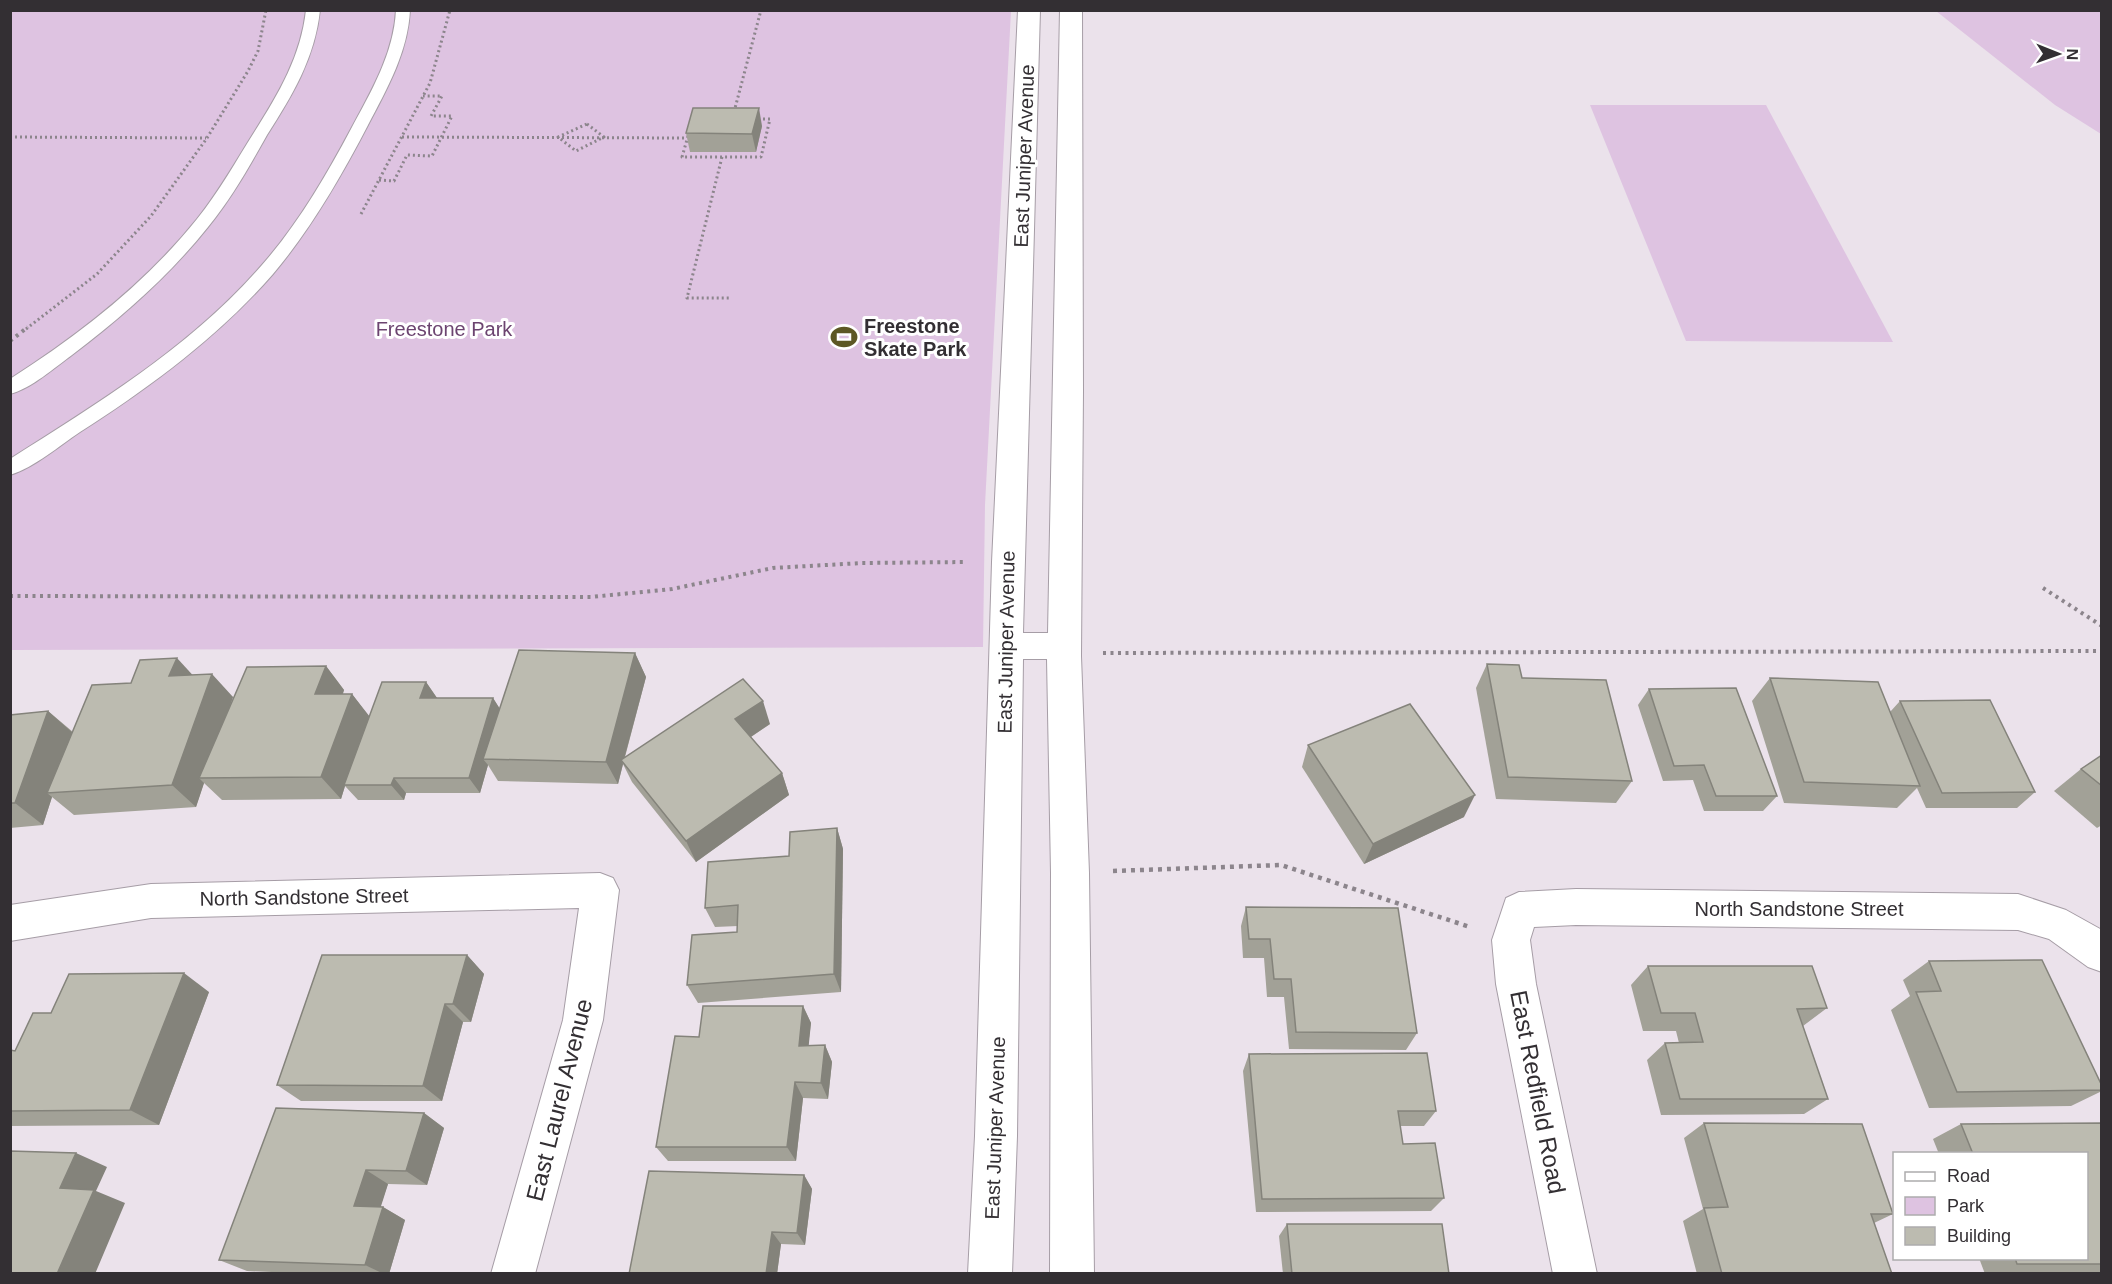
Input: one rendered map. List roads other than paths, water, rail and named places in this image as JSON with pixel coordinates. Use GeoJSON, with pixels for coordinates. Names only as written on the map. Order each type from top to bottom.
{"type":"FeatureCollection","features":[{"type":"Feature","properties":{"kind":"street","name":"East Juniper Avenue"},"geometry":{"type":"LineString","coordinates":[[990,1274],[996,1136],[1008,562],[1029,10]]}},
{"type":"Feature","properties":{"kind":"street"},"geometry":{"type":"LineString","coordinates":[[1071,10],[1069,391],[1064,651],[1070,873],[1072,1274]]}},
{"type":"Feature","properties":{"kind":"street"},"geometry":{"type":"LineString","coordinates":[[1006,646],[1064,651]]}},
{"type":"Feature","properties":{"kind":"street","name":"North Sandstone Street"},"geometry":{"type":"LineString","coordinates":[[10,923],[151,901],[600,890]]}},
{"type":"Feature","properties":{"kind":"street","name":"East Laurel Avenue"},"geometry":{"type":"LineString","coordinates":[[513,1274],[583,1020],[600,890]]}},
{"type":"Feature","properties":{"kind":"street","name":"North Sandstone Street"},"geometry":{"type":"LineString","coordinates":[[1515,926],[1576,907],[1992,910],[2018,912],[2046,918],[2089,943]]}},
{"type":"Feature","properties":{"kind":"street","name":"East Redfield Road"},"geometry":{"type":"LineString","coordinates":[[1515,926],[1516,984],[1575,1274]]}},
{"type":"Feature","properties":{"kind":"lane"},"geometry":{"type":"LineString","coordinates":[[10,388],[86,335],[144,285],[193,236],[227,189],[286,92],[305,52],[313,10]]}},
{"type":"Feature","properties":{"kind":"lane"},"geometry":{"type":"LineString","coordinates":[[10,468],[109,404],[174,357],[223,315],[267,269],[334,177],[379,91],[395,48],[403,10]]}},
{"type":"Feature","properties":{"kind":"place","name":"Freestone Skate Park"},"geometry":{"type":"Point","coordinates":[844,337]}},
{"type":"Feature","properties":{"kind":"park label","name":"Freestone Park"},"geometry":{"type":"Point","coordinates":[444,329]}}]}
